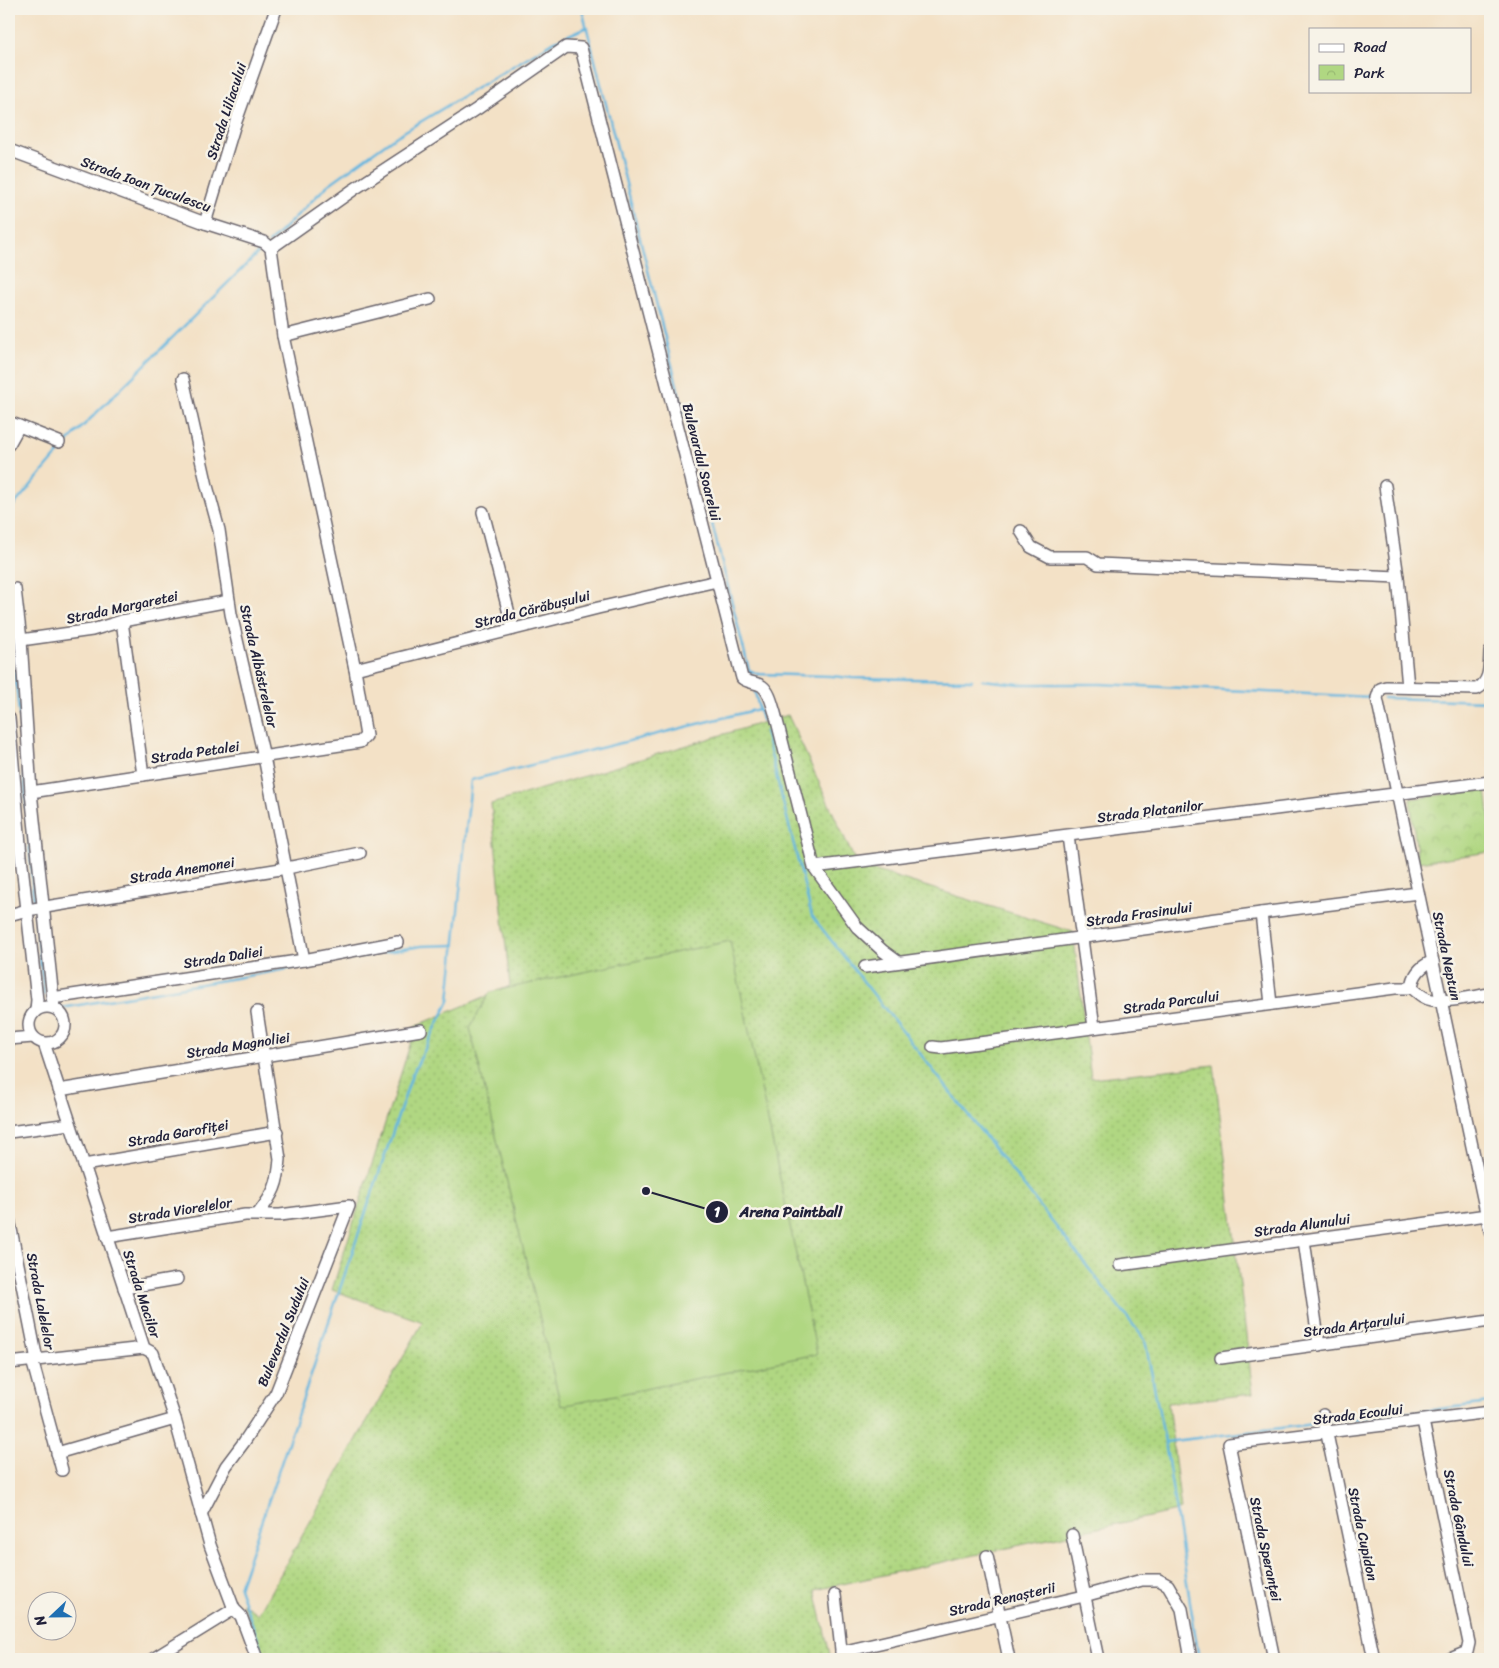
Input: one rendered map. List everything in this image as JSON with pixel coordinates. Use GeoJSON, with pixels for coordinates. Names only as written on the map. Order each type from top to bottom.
{"type":"FeatureCollection","features":[{"type":"Feature","properties":{"kind":"street","name":"Strada Liliacului"},"geometry":{"type":"LineString","coordinates":[[205,223],[234,126],[276,9]]}},
{"type":"Feature","properties":{"kind":"street","name":"Bulevardul Soarelui"},"geometry":{"type":"LineString","coordinates":[[271,248],[353,190],[477,109],[566,47],[581,48],[742,678],[744,681],[761,686],[768,695],[775,713],[814,867]]}},
{"type":"Feature","properties":{"kind":"street","name":"Strada Ioan Țuculescu"},"geometry":{"type":"LineString","coordinates":[[9,150],[205,223],[264,242],[271,248]]}},
{"type":"Feature","properties":{"kind":"street"},"geometry":{"type":"LineString","coordinates":[[271,248],[283,336],[355,670]]}},
{"type":"Feature","properties":{"kind":"street"},"geometry":{"type":"LineString","coordinates":[[283,336],[430,300]]}},
{"type":"Feature","properties":{"kind":"street","name":"Strada Albăstrelelor"},"geometry":{"type":"LineString","coordinates":[[183,379],[219,530],[229,601],[243,672],[264,757],[304,960]]}},
{"type":"Feature","properties":{"kind":"street"},"geometry":{"type":"LineString","coordinates":[[9,444],[14,424],[59,442]]}},
{"type":"Feature","properties":{"kind":"street"},"geometry":{"type":"LineString","coordinates":[[1385,486],[1398,577],[1408,687],[1477,689],[1488,679],[1490,652]]}},
{"type":"Feature","properties":{"kind":"street"},"geometry":{"type":"LineString","coordinates":[[483,512],[513,629]]}},
{"type":"Feature","properties":{"kind":"street"},"geometry":{"type":"LineString","coordinates":[[1021,531],[1032,547],[1050,557],[1086,557],[1098,564],[1398,577]]}},
{"type":"Feature","properties":{"kind":"street","name":"Strada Cărăbușului"},"geometry":{"type":"LineString","coordinates":[[355,670],[598,608],[717,581]]}},
{"type":"Feature","properties":{"kind":"street"},"geometry":{"type":"LineString","coordinates":[[9,592],[15,589],[21,640],[31,792],[37,1000],[36,1010],[30,1018],[29,1028],[33,1037]]}},
{"type":"Feature","properties":{"kind":"street","name":"Strada Margaretei"},"geometry":{"type":"LineString","coordinates":[[21,640],[92,630],[122,621],[229,601]]}},
{"type":"Feature","properties":{"kind":"street"},"geometry":{"type":"LineString","coordinates":[[122,621],[143,775]]}},
{"type":"Feature","properties":{"kind":"street","name":"Strada Petalei"},"geometry":{"type":"LineString","coordinates":[[31,792],[360,742],[366,736],[355,670]]}},
{"type":"Feature","properties":{"kind":"street","name":"Strada Neptun"},"geometry":{"type":"LineString","coordinates":[[1408,687],[1386,687],[1380,689],[1377,698],[1378,706],[1490,1231]]}},
{"type":"Feature","properties":{"kind":"street"},"geometry":{"type":"LineString","coordinates":[[9,718],[35,908],[53,1003],[64,1019],[65,1026],[63,1034],[52,1043],[44,1043],[33,1037],[9,1039]]}},
{"type":"Feature","properties":{"kind":"street","name":"Strada Platanilor"},"geometry":{"type":"LineString","coordinates":[[814,867],[1490,782]]}},
{"type":"Feature","properties":{"kind":"street"},"geometry":{"type":"LineString","coordinates":[[1068,836],[1094,1027]]}},
{"type":"Feature","properties":{"kind":"street","name":"Strada Anemonei"},"geometry":{"type":"LineString","coordinates":[[9,915],[35,908],[287,868],[360,853]]}},
{"type":"Feature","properties":{"kind":"street"},"geometry":{"type":"LineString","coordinates":[[814,867],[857,927],[898,962]]}},
{"type":"Feature","properties":{"kind":"street","name":"Strada Frasinului"},"geometry":{"type":"LineString","coordinates":[[864,967],[1418,893]]}},
{"type":"Feature","properties":{"kind":"street"},"geometry":{"type":"LineString","coordinates":[[1260,913],[1271,1004]]}},
{"type":"Feature","properties":{"kind":"street","name":"Strada Daliei"},"geometry":{"type":"LineString","coordinates":[[53,1003],[398,942]]}},
{"type":"Feature","properties":{"kind":"street"},"geometry":{"type":"LineString","coordinates":[[1433,961],[1418,971],[1413,980],[1412,988],[1418,994],[1430,1000],[1441,1001],[1490,994]]}},
{"type":"Feature","properties":{"kind":"street","name":"Strada Parcului"},"geometry":{"type":"LineString","coordinates":[[933,1047],[940,1048],[1395,988],[1412,988]]}},
{"type":"Feature","properties":{"kind":"street"},"geometry":{"type":"LineString","coordinates":[[36,1010],[53,1003]]}},
{"type":"Feature","properties":{"kind":"street"},"geometry":{"type":"LineString","coordinates":[[257,1012],[280,1159],[278,1179],[272,1194],[258,1214]]}},
{"type":"Feature","properties":{"kind":"street","name":"Strada Magnoliei"},"geometry":{"type":"LineString","coordinates":[[59,1090],[421,1030]]}},
{"type":"Feature","properties":{"kind":"street","name":"Strada Macilor"},"geometry":{"type":"LineString","coordinates":[[44,1043],[144,1348],[153,1353],[175,1419],[200,1514],[221,1576],[234,1609],[241,1616],[258,1659]]}},
{"type":"Feature","properties":{"kind":"street"},"geometry":{"type":"LineString","coordinates":[[9,1132],[70,1124]]}},
{"type":"Feature","properties":{"kind":"street","name":"Strada Garofiței"},"geometry":{"type":"LineString","coordinates":[[84,1165],[277,1132]]}},
{"type":"Feature","properties":{"kind":"street","name":"Strada Viorelelor"},"geometry":{"type":"LineString","coordinates":[[107,1237],[258,1214],[280,1215],[349,1206]]}},
{"type":"Feature","properties":{"kind":"street","name":"Bulevardul Sudului"},"geometry":{"type":"LineString","coordinates":[[200,1514],[226,1466],[276,1393],[349,1206]]}},
{"type":"Feature","properties":{"kind":"street","name":"Strada Alunului"},"geometry":{"type":"LineString","coordinates":[[1120,1265],[1487,1215]]}},
{"type":"Feature","properties":{"kind":"street","name":"Strada Lalelelor"},"geometry":{"type":"LineString","coordinates":[[9,1219],[35,1360],[62,1470]]}},
{"type":"Feature","properties":{"kind":"street"},"geometry":{"type":"LineString","coordinates":[[1304,1240],[1318,1345]]}},
{"type":"Feature","properties":{"kind":"street"},"geometry":{"type":"LineString","coordinates":[[124,1288],[177,1279]]}},
{"type":"Feature","properties":{"kind":"street","name":"Strada Arțarului"},"geometry":{"type":"LineString","coordinates":[[1221,1358],[1490,1321]]}},
{"type":"Feature","properties":{"kind":"street"},"geometry":{"type":"LineString","coordinates":[[9,1363],[144,1348]]}},
{"type":"Feature","properties":{"kind":"street","name":"Strada Ecoului"},"geometry":{"type":"LineString","coordinates":[[1229,1444],[1325,1424],[1423,1421],[1490,1412]]}},
{"type":"Feature","properties":{"kind":"street"},"geometry":{"type":"LineString","coordinates":[[57,1453],[175,1419]]}},
{"type":"Feature","properties":{"kind":"street","name":"Strada Gândului"},"geometry":{"type":"LineString","coordinates":[[1423,1421],[1469,1643],[1467,1652],[1450,1659]]}},
{"type":"Feature","properties":{"kind":"street","name":"Strada Cupidon"},"geometry":{"type":"LineString","coordinates":[[1325,1424],[1374,1659]]}},
{"type":"Feature","properties":{"kind":"street","name":"Strada Speranței"},"geometry":{"type":"LineString","coordinates":[[1229,1444],[1274,1659]]}},
{"type":"Feature","properties":{"kind":"street"},"geometry":{"type":"LineString","coordinates":[[1072,1535],[1098,1659]]}},
{"type":"Feature","properties":{"kind":"street"},"geometry":{"type":"LineString","coordinates":[[987,1556],[1009,1659]]}},
{"type":"Feature","properties":{"kind":"street","name":"Strada Renașterii"},"geometry":{"type":"LineString","coordinates":[[842,1656],[1142,1580],[1159,1580],[1168,1585],[1182,1609],[1191,1659]]}},
{"type":"Feature","properties":{"kind":"street"},"geometry":{"type":"LineString","coordinates":[[835,1595],[842,1656]]}},
{"type":"Feature","properties":{"kind":"street"},"geometry":{"type":"LineString","coordinates":[[153,1659],[234,1609]]}},
{"type":"Feature","properties":{"kind":"green space"},"geometry":{"type":"Polygon","coordinates":[[[788,715],[857,865],[1073,932],[1091,1078],[1214,1065],[1253,1394],[1168,1403],[1181,1510],[815,1590],[831,1659],[264,1659],[242,1603],[258,1614],[423,1322],[332,1290],[416,1026],[510,986],[491,804],[788,715]]]}},
{"type":"Feature","properties":{"kind":"green space"},"geometry":{"type":"Polygon","coordinates":[[[1486,789],[1490,822],[1490,852],[1418,862],[1410,799],[1486,789]]]}},
{"type":"Feature","properties":{"kind":"green space"},"geometry":{"type":"Polygon","coordinates":[[[730,941],[817,1354],[561,1406],[470,1028],[490,992],[730,941]]]}},
{"type":"Feature","properties":{"kind":"waterway"},"geometry":{"type":"LineString","coordinates":[[582,9],[751,678]]}},
{"type":"Feature","properties":{"kind":"waterway"},"geometry":{"type":"LineString","coordinates":[[269,243],[328,185],[392,139],[553,42],[587,27]]}},
{"type":"Feature","properties":{"kind":"waterway"},"geometry":{"type":"LineString","coordinates":[[9,511],[75,434],[265,246]]}},
{"type":"Feature","properties":{"kind":"waterway"},"geometry":{"type":"LineString","coordinates":[[9,611],[21,734],[34,906]]}},
{"type":"Feature","properties":{"kind":"waterway"},"geometry":{"type":"LineString","coordinates":[[749,670],[758,674],[972,680]]}},
{"type":"Feature","properties":{"kind":"waterway"},"geometry":{"type":"LineString","coordinates":[[982,680],[1019,684],[1101,684],[1371,697]]}},
{"type":"Feature","properties":{"kind":"waterway"},"geometry":{"type":"LineString","coordinates":[[755,692],[759,709]]}},
{"type":"Feature","properties":{"kind":"waterway"},"geometry":{"type":"LineString","coordinates":[[1383,698],[1490,701]]}},
{"type":"Feature","properties":{"kind":"waterway"},"geometry":{"type":"LineString","coordinates":[[265,1659],[239,1588],[412,1075],[449,1001],[471,780],[759,709],[762,720]]}},
{"type":"Feature","properties":{"kind":"waterway"},"geometry":{"type":"LineString","coordinates":[[765,731],[812,916],[1145,1340],[1165,1442],[1199,1659]]}},
{"type":"Feature","properties":{"kind":"waterway"},"geometry":{"type":"LineString","coordinates":[[35,912],[44,995]]}},
{"type":"Feature","properties":{"kind":"waterway"},"geometry":{"type":"LineString","coordinates":[[62,1008],[421,946],[455,945]]}},
{"type":"Feature","properties":{"kind":"waterway"},"geometry":{"type":"LineString","coordinates":[[1328,1422],[1490,1403]]}},
{"type":"Feature","properties":{"kind":"waterway"},"geometry":{"type":"LineString","coordinates":[[1165,1442],[1322,1423]]}},
{"type":"Feature","properties":{"kind":"place","name":"Arena Paintball"},"geometry":{"type":"Point","coordinates":[646,1191]}}]}
